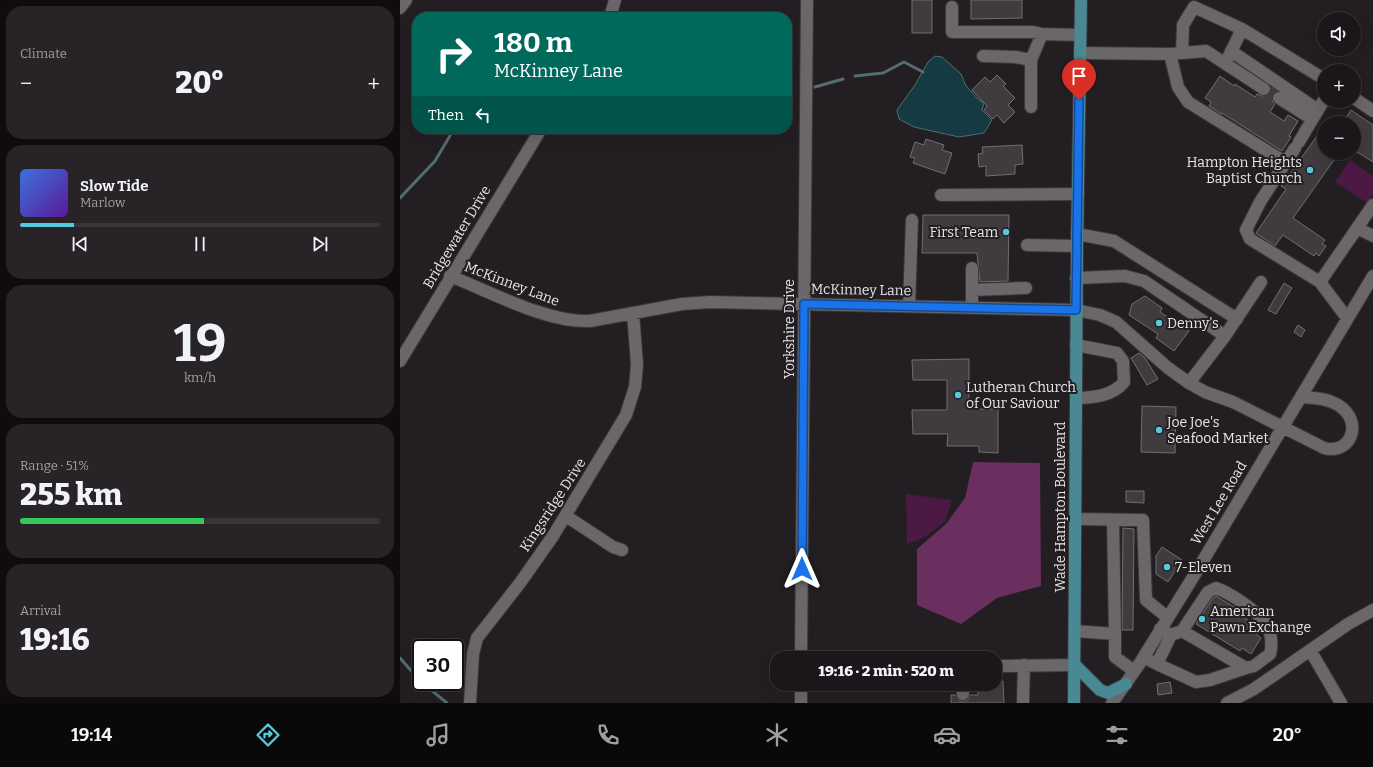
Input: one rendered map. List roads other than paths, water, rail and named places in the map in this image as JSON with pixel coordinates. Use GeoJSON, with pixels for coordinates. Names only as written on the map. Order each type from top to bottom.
{"type":"FeatureCollection","features":[{"type":"Feature","properties":{"kind":"main road","name":"Wade Hampton Boulevard"},"geometry":{"type":"LineString","coordinates":[[1074,703],[1076,345],[1082,311],[1076,278],[1081,0]]}},
{"type":"Feature","properties":{"kind":"main road"},"geometry":{"type":"LineString","coordinates":[[1074,665],[1100,690],[1108,693],[1126,684]]}},
{"type":"Feature","properties":{"kind":"street"},"geometry":{"type":"LineString","coordinates":[[400,8],[406,0]]}},
{"type":"Feature","properties":{"kind":"street"},"geometry":{"type":"LineString","coordinates":[[611,12],[614,0]]}},
{"type":"Feature","properties":{"kind":"street","name":"Yorkshire Drive"},"geometry":{"type":"LineString","coordinates":[[801,651],[807,0]]}},
{"type":"Feature","properties":{"kind":"street"},"geometry":{"type":"LineString","coordinates":[[952,7],[952,32],[1033,32],[1042,34],[1080,35]]}},
{"type":"Feature","properties":{"kind":"street"},"geometry":{"type":"LineString","coordinates":[[1285,162],[1188,102],[1178,87],[1176,53],[1183,25],[1194,7],[1242,29],[1317,75]]}},
{"type":"Feature","properties":{"kind":"street"},"geometry":{"type":"LineString","coordinates":[[1226,64],[1242,29]]}},
{"type":"Feature","properties":{"kind":"street"},"geometry":{"type":"LineString","coordinates":[[1031,107],[1031,60],[1042,34]]}},
{"type":"Feature","properties":{"kind":"street"},"geometry":{"type":"LineString","coordinates":[[1080,53],[1176,53],[1206,51],[1264,89]]}},
{"type":"Feature","properties":{"kind":"street"},"geometry":{"type":"LineString","coordinates":[[1231,51],[1318,110]]}},
{"type":"Feature","properties":{"kind":"street"},"geometry":{"type":"LineString","coordinates":[[983,56],[1015,57],[1031,60]]}},
{"type":"Feature","properties":{"kind":"street"},"geometry":{"type":"LineString","coordinates":[[1279,98],[1318,110]]}},
{"type":"Feature","properties":{"kind":"street"},"geometry":{"type":"LineString","coordinates":[[1361,103],[1373,111]]}},
{"type":"Feature","properties":{"kind":"street"},"geometry":{"type":"LineString","coordinates":[[1318,110],[1260,202],[1246,230],[1250,239],[1320,282],[1348,318]]}},
{"type":"Feature","properties":{"kind":"street","name":"Bridgewater Drive"},"geometry":{"type":"LineString","coordinates":[[400,362],[450,276],[538,134]]}},
{"type":"Feature","properties":{"kind":"street"},"geometry":{"type":"LineString","coordinates":[[940,195],[1078,194]]}},
{"type":"Feature","properties":{"kind":"street"},"geometry":{"type":"LineString","coordinates":[[1320,282],[1373,205]]}},
{"type":"Feature","properties":{"kind":"street"},"geometry":{"type":"LineString","coordinates":[[909,306],[912,220]]}},
{"type":"Feature","properties":{"kind":"street"},"geometry":{"type":"LineString","coordinates":[[1357,228],[1373,236]]}},
{"type":"Feature","properties":{"kind":"street"},"geometry":{"type":"LineString","coordinates":[[1027,245],[1077,240],[1114,241],[1236,319]]}},
{"type":"Feature","properties":{"kind":"street"},"geometry":{"type":"LineString","coordinates":[[972,268],[972,307]]}},
{"type":"Feature","properties":{"kind":"street","name":"McKinney Lane"},"geometry":{"type":"LineString","coordinates":[[450,276],[563,320],[590,321],[682,304],[710,302],[972,307],[1082,311],[1100,315],[1116,322],[1168,368],[1189,383],[1283,426],[1329,450],[1345,444],[1350,438],[1354,425],[1351,417],[1345,410],[1329,401],[1302,396]]}},
{"type":"Feature","properties":{"kind":"street"},"geometry":{"type":"LineString","coordinates":[[1076,278],[1125,276],[1144,281],[1226,336]]}},
{"type":"Feature","properties":{"kind":"street","name":"West Lee Road"},"geometry":{"type":"LineString","coordinates":[[1112,703],[1143,658],[1373,276]]}},
{"type":"Feature","properties":{"kind":"street"},"geometry":{"type":"LineString","coordinates":[[1189,383],[1226,336],[1261,282]]}},
{"type":"Feature","properties":{"kind":"street"},"geometry":{"type":"LineString","coordinates":[[972,290],[1026,288]]}},
{"type":"Feature","properties":{"kind":"street","name":"Kingsridge Drive"},"geometry":{"type":"LineString","coordinates":[[470,703],[473,654],[476,638],[520,583],[566,516],[615,436],[632,401],[637,364],[633,313]]}},
{"type":"Feature","properties":{"kind":"street"},"geometry":{"type":"LineString","coordinates":[[1076,345],[1117,353],[1123,361],[1124,382],[1120,387],[1097,398],[1076,398]]}},
{"type":"Feature","properties":{"kind":"street"},"geometry":{"type":"LineString","coordinates":[[566,516],[613,547],[622,550]]}},
{"type":"Feature","properties":{"kind":"street"},"geometry":{"type":"LineString","coordinates":[[1075,519],[1143,520],[1146,600],[1167,617]]}},
{"type":"Feature","properties":{"kind":"street"},"geometry":{"type":"LineString","coordinates":[[1113,520],[1115,657],[1134,671]]}},
{"type":"Feature","properties":{"kind":"street"},"geometry":{"type":"LineString","coordinates":[[1143,658],[1196,682],[1210,680],[1254,666],[1270,654],[1272,643],[1264,621],[1230,593],[1216,588],[1208,592],[1177,633],[1157,664]]}},
{"type":"Feature","properties":{"kind":"street"},"geometry":{"type":"LineString","coordinates":[[1227,703],[1254,689],[1348,624],[1373,610]]}},
{"type":"Feature","properties":{"kind":"street"},"geometry":{"type":"LineString","coordinates":[[1160,629],[1177,633],[1246,668]]}},
{"type":"Feature","properties":{"kind":"street"},"geometry":{"type":"LineString","coordinates":[[1075,631],[1115,634]]}},
{"type":"Feature","properties":{"kind":"street"},"geometry":{"type":"LineString","coordinates":[[1310,650],[1341,703]]}},
{"type":"Feature","properties":{"kind":"street"},"geometry":{"type":"LineString","coordinates":[[1024,665],[1024,703]]}},
{"type":"Feature","properties":{"kind":"street"},"geometry":{"type":"LineString","coordinates":[[1002,666],[1074,665]]}},
{"type":"Feature","properties":{"kind":"street"},"geometry":{"type":"LineString","coordinates":[[801,691],[801,703]]}},
{"type":"Feature","properties":{"kind":"water"},"geometry":{"type":"Polygon","coordinates":[[[935,56],[942,57],[961,74],[966,86],[979,100],[984,103],[982,110],[992,120],[984,133],[959,137],[914,127],[899,119],[897,110],[915,85],[928,62],[935,56]]]}},
{"type":"Feature","properties":{"kind":"waterway"},"geometry":{"type":"LineString","coordinates":[[855,76],[883,73],[904,62],[923,72]]}},
{"type":"Feature","properties":{"kind":"waterway"},"geometry":{"type":"LineString","coordinates":[[815,87],[843,79]]}},
{"type":"Feature","properties":{"kind":"waterway"},"geometry":{"type":"LineString","coordinates":[[400,198],[435,161],[451,134]]}},
{"type":"Feature","properties":{"kind":"waterway"},"geometry":{"type":"LineString","coordinates":[[400,658],[412,672]]}},
{"type":"Feature","properties":{"kind":"waterway"},"geometry":{"type":"LineString","coordinates":[[432,691],[447,703]]}},
{"type":"Feature","properties":{"kind":"tunnel"},"geometry":{"type":"LineString","coordinates":[[1264,89],[1279,98]]}},
{"type":"Feature","properties":{"kind":"place","name":"Hampton Heights Baptist Church"},"geometry":{"type":"Point","coordinates":[1310,170]}},
{"type":"Feature","properties":{"kind":"place","name":"First Team"},"geometry":{"type":"Point","coordinates":[1006,232]}},
{"type":"Feature","properties":{"kind":"place","name":"Denny's"},"geometry":{"type":"Point","coordinates":[1159,323]}},
{"type":"Feature","properties":{"kind":"place","name":"Lutheran Church of Our Saviour"},"geometry":{"type":"Point","coordinates":[958,395]}},
{"type":"Feature","properties":{"kind":"place","name":"Joe Joe's Seafood Market"},"geometry":{"type":"Point","coordinates":[1159,430]}},
{"type":"Feature","properties":{"kind":"place","name":"7-Eleven"},"geometry":{"type":"Point","coordinates":[1167,567]}},
{"type":"Feature","properties":{"kind":"place","name":"American Pawn Exchange"},"geometry":{"type":"Point","coordinates":[1202,619]}}]}
